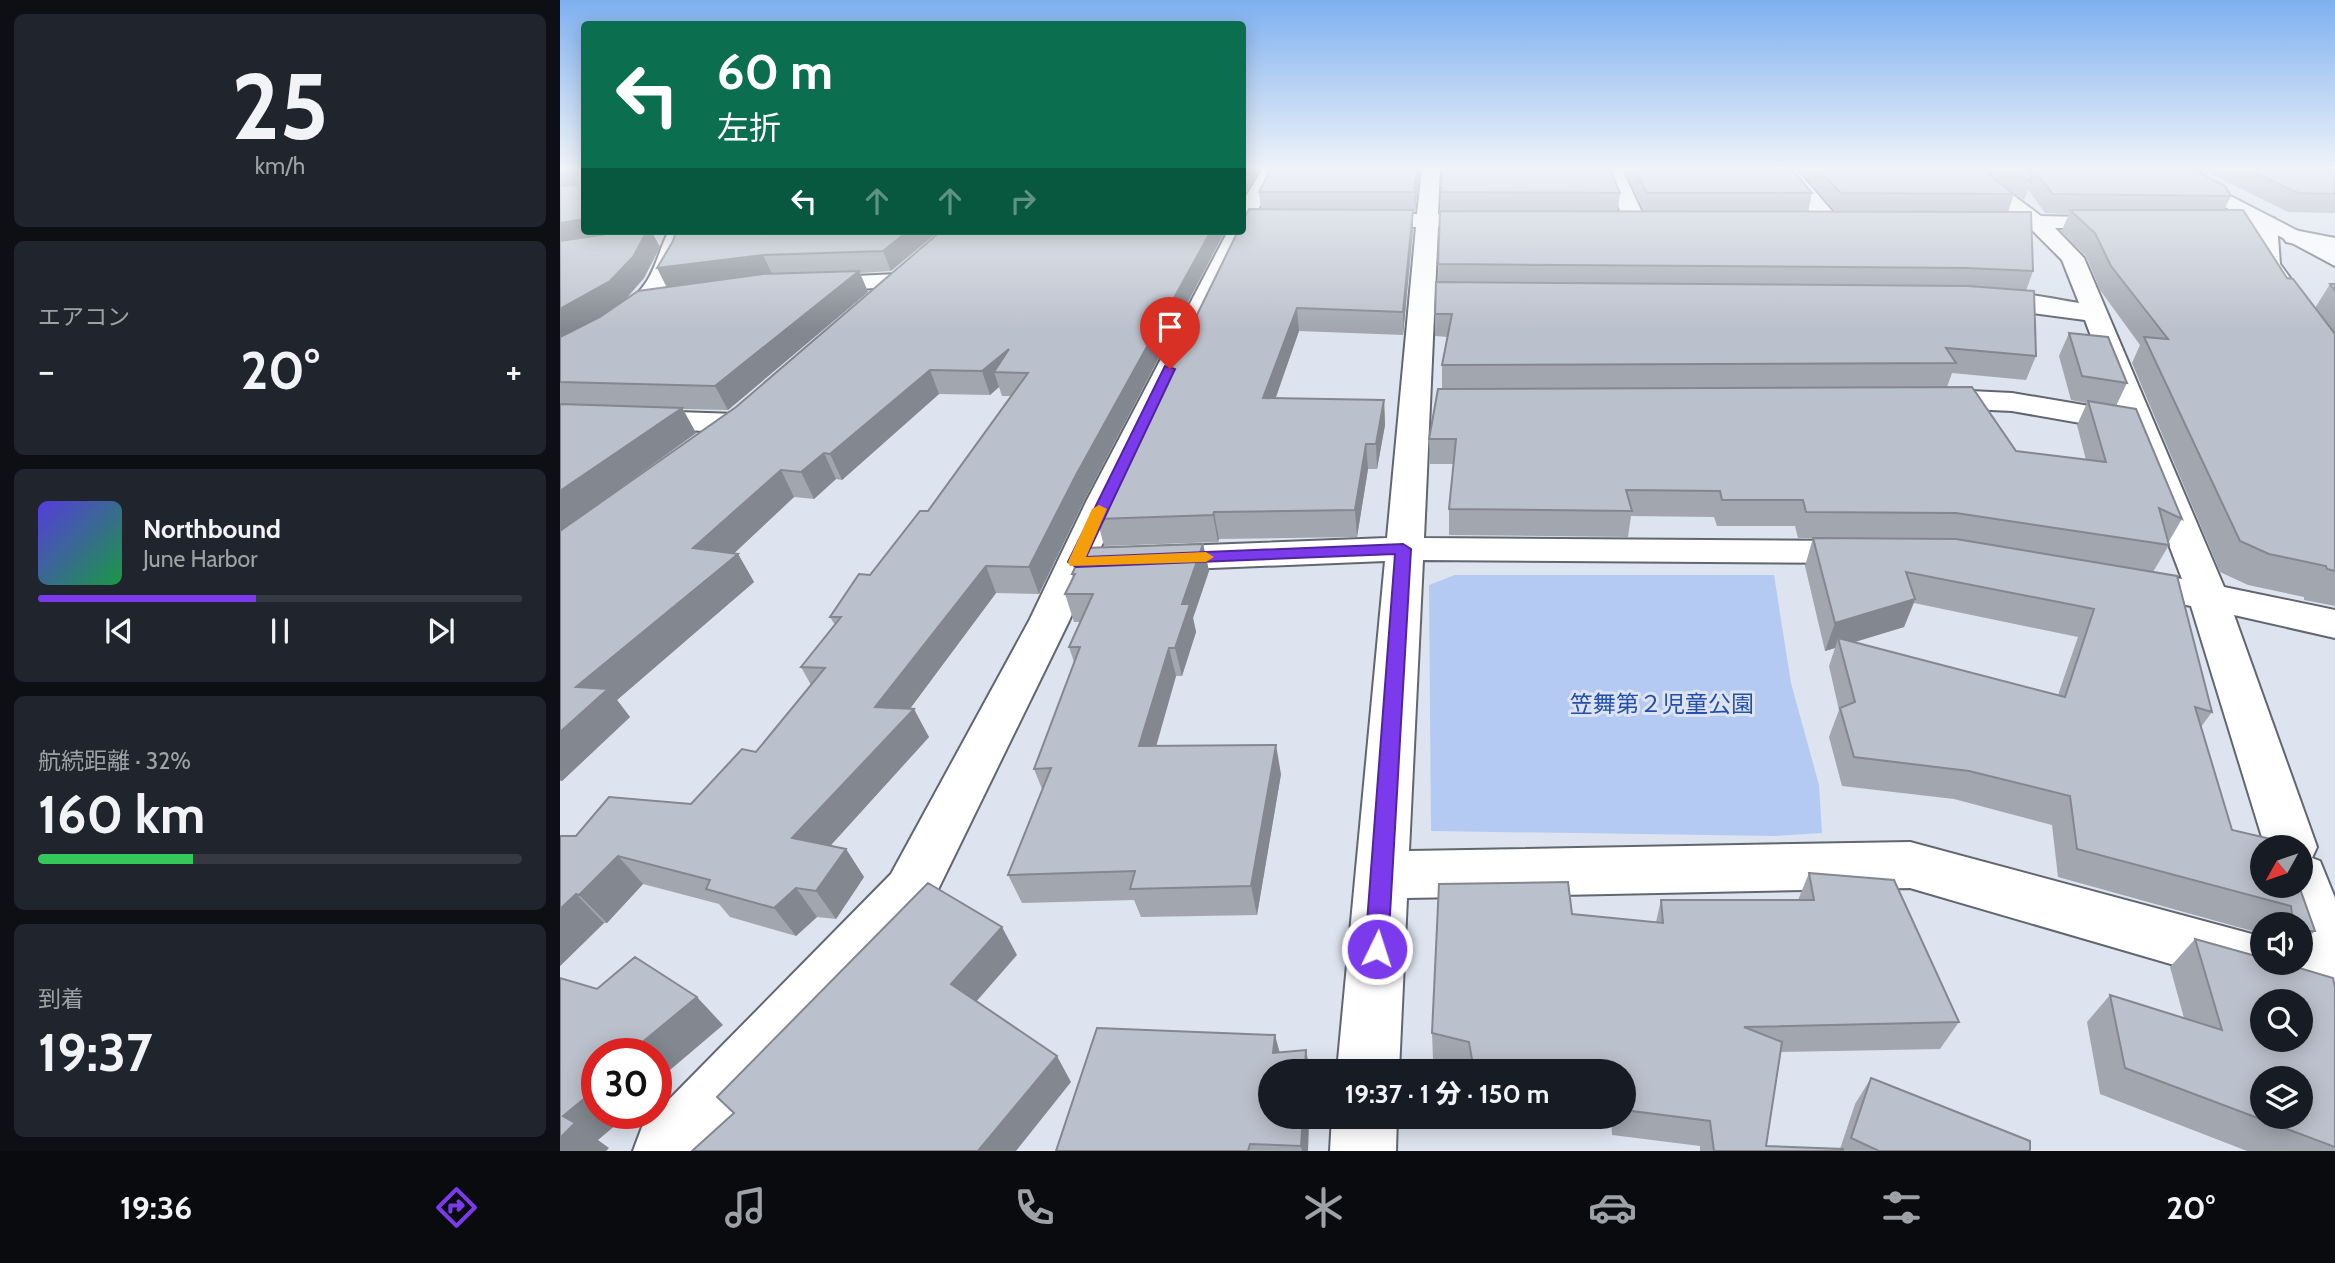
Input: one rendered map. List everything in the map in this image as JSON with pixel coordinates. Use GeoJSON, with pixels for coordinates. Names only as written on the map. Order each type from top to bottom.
{"type":"FeatureCollection","features":[{"type":"Feature","properties":{"kind":"street"},"geometry":{"type":"LineString","coordinates":[[1369,1059],[1403,549],[1429,401],[1437,294],[1426,223]]}},
{"type":"Feature","properties":{"kind":"street"},"geometry":{"type":"LineString","coordinates":[[2037,223],[2073,258],[2097,314],[2208,596],[2287,835]]}},
{"type":"Feature","properties":{"kind":"street"},"geometry":{"type":"LineString","coordinates":[[2113,223],[2144,223]]}},
{"type":"Feature","properties":{"kind":"street"},"geometry":{"type":"LineString","coordinates":[[2172,223],[2266,223],[2335,259]]}},
{"type":"Feature","properties":{"kind":"street"},"geometry":{"type":"LineString","coordinates":[[2266,223],[2269,264],[2335,360]]}},
{"type":"Feature","properties":{"kind":"street"},"geometry":{"type":"LineString","coordinates":[[652,239],[677,235]]}},
{"type":"Feature","properties":{"kind":"street"},"geometry":{"type":"LineString","coordinates":[[560,354],[658,301],[667,266],[689,235]]}},
{"type":"Feature","properties":{"kind":"street"},"geometry":{"type":"LineString","coordinates":[[666,1151],[910,891],[1049,621],[1103,502],[1243,235]]}},
{"type":"Feature","properties":{"kind":"street"},"geometry":{"type":"LineString","coordinates":[[2294,237],[2335,245]]}},
{"type":"Feature","properties":{"kind":"street"},"geometry":{"type":"LineString","coordinates":[[787,286],[908,273],[869,307]]}},
{"type":"Feature","properties":{"kind":"street"},"geometry":{"type":"LineString","coordinates":[[1960,299],[2020,302],[2097,314]]}},
{"type":"Feature","properties":{"kind":"street"},"geometry":{"type":"LineString","coordinates":[[1900,398],[2012,402],[2141,424]]}},
{"type":"Feature","properties":{"kind":"street"},"geometry":{"type":"LineString","coordinates":[[560,417],[746,414],[703,448]]}},
{"type":"Feature","properties":{"kind":"street"},"geometry":{"type":"LineString","coordinates":[[1076,562],[1403,549],[1889,552]]}},
{"type":"Feature","properties":{"kind":"street"},"geometry":{"type":"LineString","coordinates":[[2090,576],[2208,596],[2335,624]]}},
{"type":"Feature","properties":{"kind":"street"},"geometry":{"type":"LineString","coordinates":[[1381,875],[1909,865],[2335,982]]}},
{"type":"Feature","properties":{"kind":"street"},"geometry":{"type":"LineString","coordinates":[[2308,898],[2335,982]]}},
{"type":"Feature","properties":{"kind":"street"},"geometry":{"type":"LineString","coordinates":[[1363,1151],[1365,1129]]}},
{"type":"Feature","properties":{"kind":"green space","name":"笠舞第２児童公園"},"geometry":{"type":"Polygon","coordinates":[[[1455,575],[1774,575],[1791,683],[1819,785],[1822,833],[1775,836],[1431,831],[1429,585],[1455,575]]]}},
{"type":"Feature","properties":{"kind":"building"},"geometry":{"type":"Polygon","coordinates":[[[1246,223],[1412,223],[1403,312],[1297,308],[1263,398],[1384,400],[1376,444],[1366,444],[1355,510],[1214,512],[1213,515],[1097,519],[1236,235],[1246,235],[1246,223]]]}},
{"type":"Feature","properties":{"kind":"building"},"geometry":{"type":"Polygon","coordinates":[[[1440,223],[2031,223],[2033,271],[1967,268],[1438,264],[1440,223]]]}},
{"type":"Feature","properties":{"kind":"building"},"geometry":{"type":"Polygon","coordinates":[[[2084,223],[2251,223],[2287,278],[2293,279],[2335,334],[2335,571],[2327,569],[2326,566],[2269,554],[2240,541],[2144,337],[2168,339],[2111,266],[2095,233],[2084,223]]]}},
{"type":"Feature","properties":{"kind":"building"},"geometry":{"type":"Polygon","coordinates":[[[600,235],[645,235],[633,257],[610,281],[560,309],[560,241],[600,235]]]}},
{"type":"Feature","properties":{"kind":"building"},"geometry":{"type":"Polygon","coordinates":[[[675,235],[903,235],[883,251],[763,255],[657,268],[675,235]]]}},
{"type":"Feature","properties":{"kind":"building"},"geometry":{"type":"Polygon","coordinates":[[[936,235],[1209,235],[1076,475],[1029,567],[986,566],[875,707],[914,709],[792,838],[846,849],[816,891],[796,888],[774,908],[706,889],[710,880],[618,856],[579,895],[576,894],[560,909],[560,836],[576,836],[609,797],[691,804],[742,749],[756,752],[825,668],[801,667],[841,617],[830,617],[859,574],[870,575],[920,511],[928,511],[1028,373],[994,372],[1009,349],[982,371],[930,370],[830,454],[824,453],[801,472],[781,470],[693,548],[738,554],[576,687],[608,689],[560,732],[560,531],[736,407],[936,235]]]}},
{"type":"Feature","properties":{"kind":"building"},"geometry":{"type":"Polygon","coordinates":[[[859,271],[715,386],[560,382],[560,337],[600,317],[638,291],[763,274],[859,271]]]}},
{"type":"Feature","properties":{"kind":"building"},"geometry":{"type":"Polygon","coordinates":[[[1436,282],[1968,286],[2034,291],[2036,356],[1946,348],[1956,363],[1442,365],[1452,314],[1435,314],[1436,282]]]}},
{"type":"Feature","properties":{"kind":"building"},"geometry":{"type":"Polygon","coordinates":[[[2069,333],[2108,337],[2127,383],[2082,376],[2069,333]]]}},
{"type":"Feature","properties":{"kind":"building"},"geometry":{"type":"Polygon","coordinates":[[[1972,387],[2016,451],[2106,462],[2088,401],[2136,409],[2182,519],[2159,508],[2169,545],[1956,513],[1806,512],[1803,500],[1722,500],[1720,491],[1626,490],[1632,511],[1449,509],[1456,439],[1429,439],[1438,389],[1972,387]]]}},
{"type":"Feature","properties":{"kind":"building"},"geometry":{"type":"Polygon","coordinates":[[[560,404],[682,408],[560,491],[560,404]]]}},
{"type":"Feature","properties":{"kind":"building"},"geometry":{"type":"Polygon","coordinates":[[[1813,538],[1956,539],[2177,576],[2212,712],[2195,707],[2232,830],[2254,835],[2250,835],[2250,895],[2077,849],[2070,796],[1969,771],[1854,757],[1840,708],[1855,702],[1838,638],[2065,697],[2094,609],[1906,572],[1915,599],[1835,623],[1813,538]]]}},
{"type":"Feature","properties":{"kind":"building"},"geometry":{"type":"Polygon","coordinates":[[[1203,544],[1182,604],[1190,604],[1175,648],[1169,648],[1139,746],[1276,745],[1251,886],[1130,889],[1135,871],[1008,875],[1051,768],[1034,769],[1080,647],[1069,647],[1093,594],[1065,594],[1084,548],[1203,544]]]}},
{"type":"Feature","properties":{"kind":"building"},"geometry":{"type":"Polygon","coordinates":[[[1809,873],[1894,880],[1959,1022],[1744,1027],[1782,1042],[1766,1146],[1843,1151],[1714,1151],[1710,1121],[1636,1112],[1636,1059],[1472,1059],[1469,1042],[1432,1033],[1439,884],[1568,882],[1572,914],[1663,923],[1661,900],[1814,900],[1809,873]]]}},
{"type":"Feature","properties":{"kind":"building"},"geometry":{"type":"Polygon","coordinates":[[[928,883],[1002,927],[951,984],[1057,1056],[978,1151],[692,1151],[734,1113],[717,1097],[928,883]]]}},
{"type":"Feature","properties":{"kind":"building"},"geometry":{"type":"Polygon","coordinates":[[[2261,898],[2303,898],[2308,912],[2292,912],[2291,906],[2261,898]]]}},
{"type":"Feature","properties":{"kind":"building"},"geometry":{"type":"Polygon","coordinates":[[[2195,939],[2250,954],[2250,975],[2313,975],[2313,972],[2333,978],[2335,1147],[2287,1129],[2313,1129],[2313,1066],[2250,1066],[2250,1115],[2125,1068],[2110,995],[2222,1030],[2195,939]]]}},
{"type":"Feature","properties":{"kind":"building"},"geometry":{"type":"Polygon","coordinates":[[[635,957],[697,997],[647,1038],[581,1038],[581,1101],[563,1116],[575,1123],[560,1138],[560,978],[597,989],[635,957]]]}},
{"type":"Feature","properties":{"kind":"building"},"geometry":{"type":"Polygon","coordinates":[[[1097,1028],[1275,1035],[1273,1053],[1306,1050],[1306,1059],[1258,1059],[1258,1129],[1302,1129],[1301,1146],[1250,1144],[1248,1151],[1056,1151],[1097,1028]]]}},
{"type":"Feature","properties":{"kind":"building"},"geometry":{"type":"Polygon","coordinates":[[[1871,1078],[2030,1141],[2030,1151],[1879,1151],[1851,1138],[1871,1078]]]}},
{"type":"Feature","properties":{"kind":"slow traffic"},"geometry":{"type":"LineString","coordinates":[[1099,509],[1076,562],[1206,557]]}},
{"type":"Feature","properties":{"kind":"route"},"geometry":{"type":"LineString","coordinates":[[1170,369],[1076,562],[1403,549],[1377,949]]}}]}
